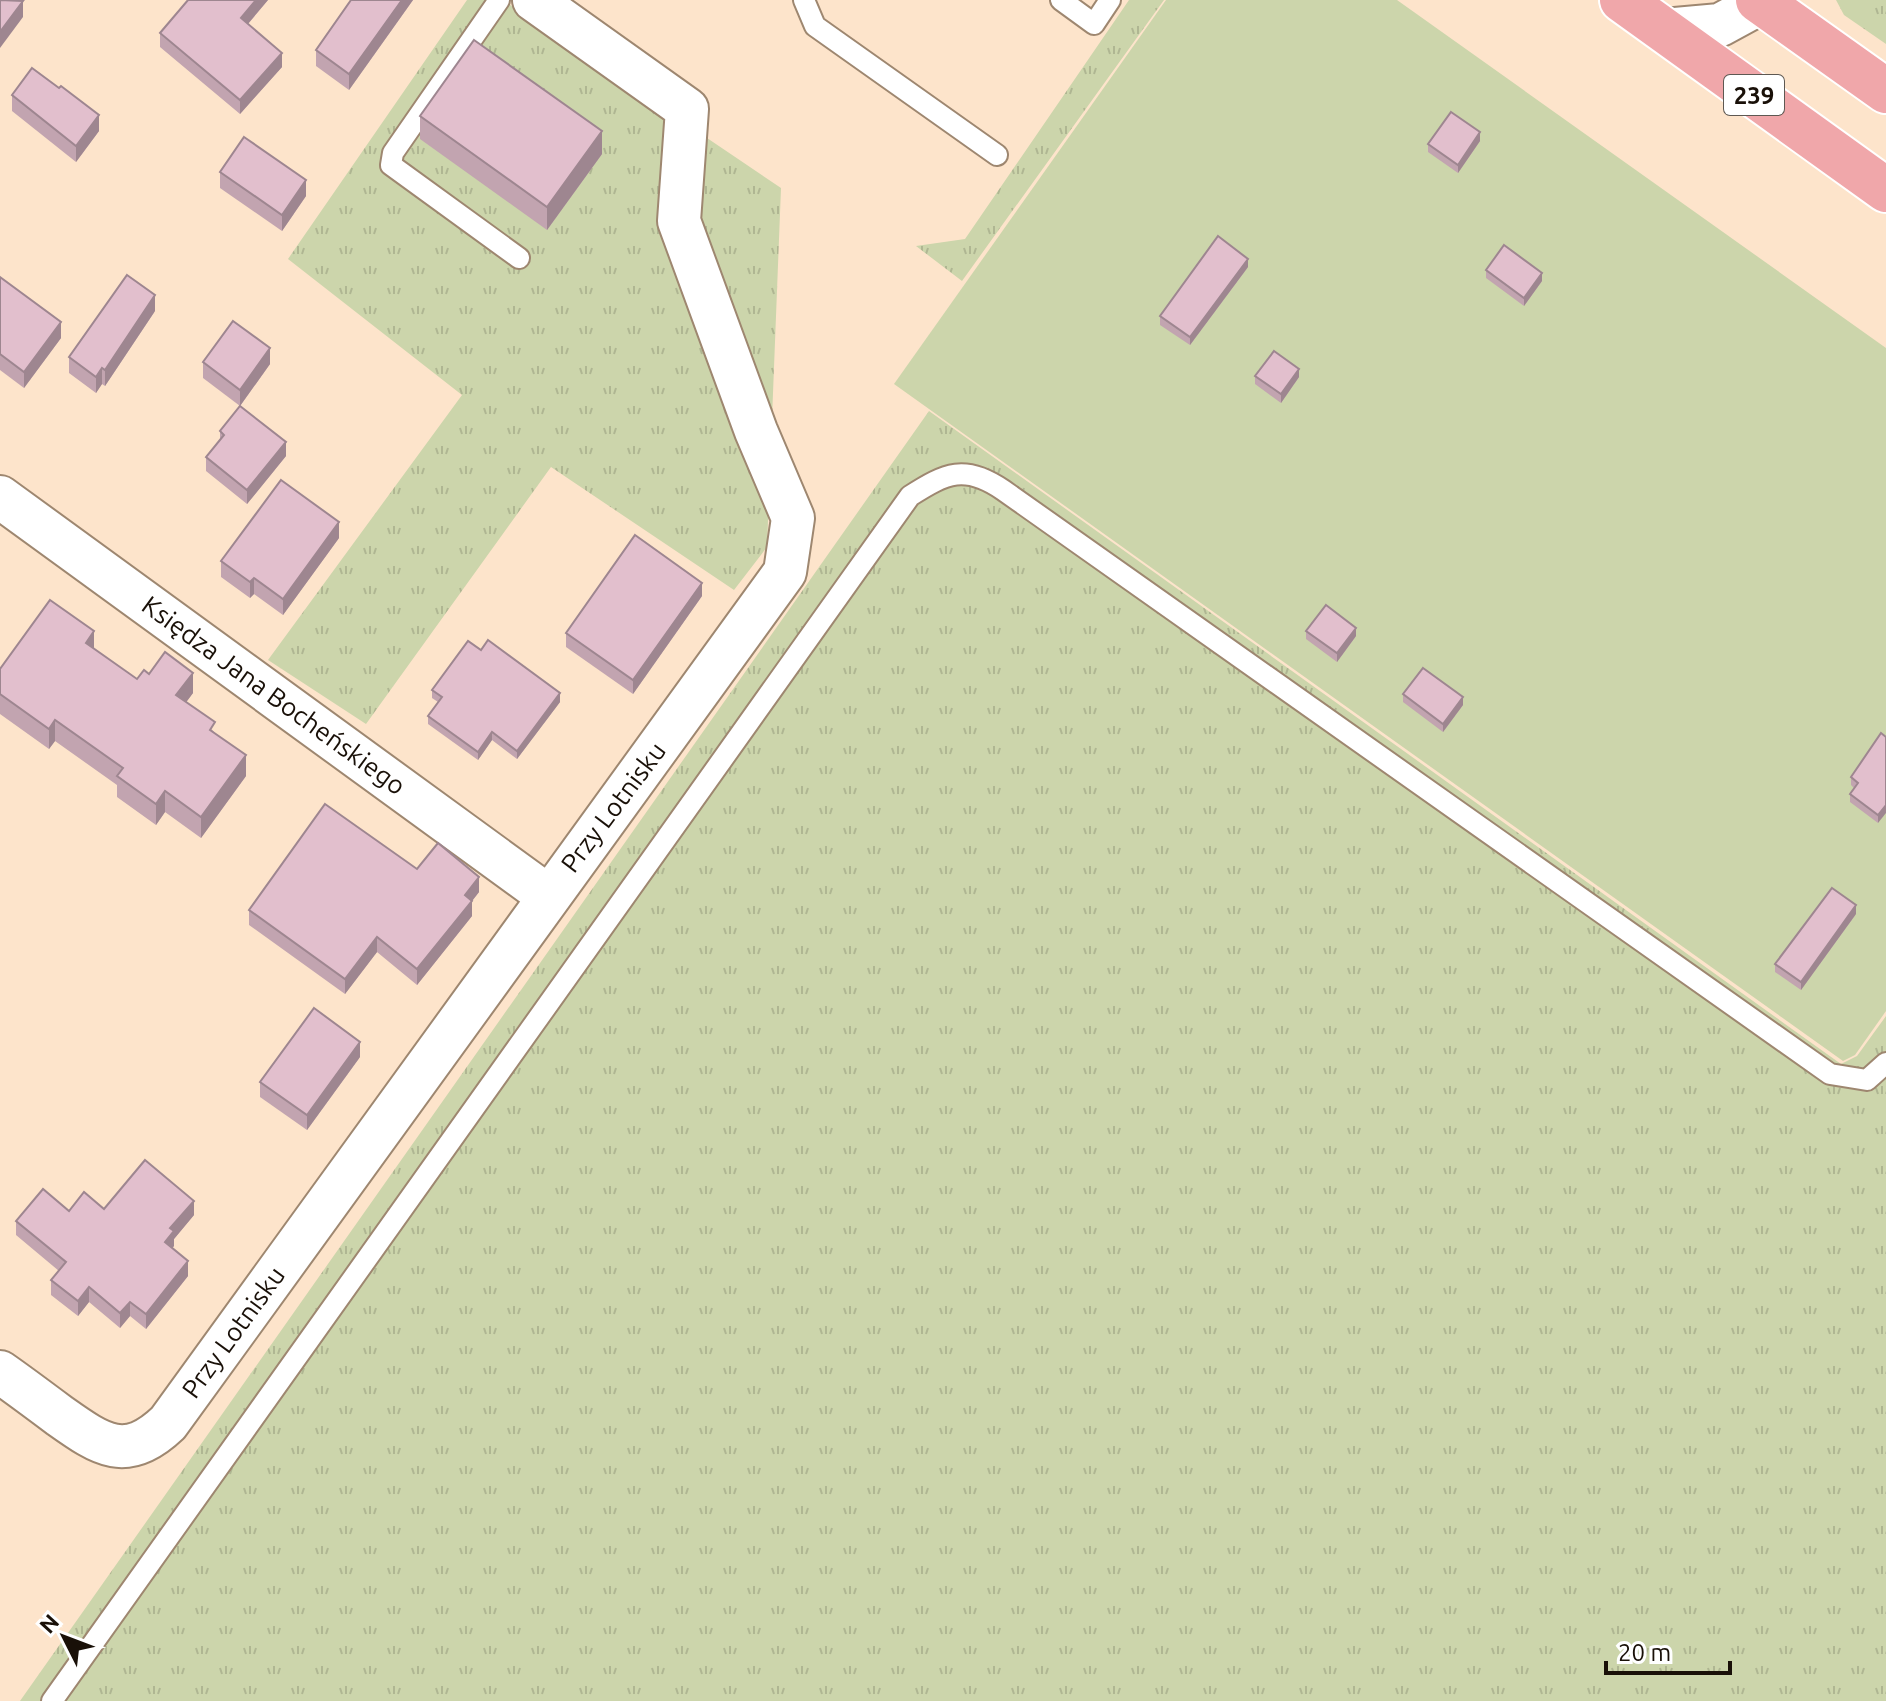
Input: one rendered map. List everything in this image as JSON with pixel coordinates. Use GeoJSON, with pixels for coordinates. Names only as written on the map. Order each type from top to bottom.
{"type":"FeatureCollection","features":[{"type":"Feature","properties":{"kind":"main road","name":"239"},"geometry":{"type":"LineString","coordinates":[[1622,0],[1886,190]]}},
{"type":"Feature","properties":{"kind":"main road"},"geometry":{"type":"LineString","coordinates":[[1762,1],[1886,91]]}},
{"type":"Feature","properties":{"kind":"street","name":"Przy Lotnisku"},"geometry":{"type":"LineString","coordinates":[[0,1372],[103,1444],[129,1446],[156,1434],[168,1423],[785,572],[793,518],[756,431],[679,221],[687,109],[534,0]]}},
{"type":"Feature","properties":{"kind":"street"},"geometry":{"type":"LineString","coordinates":[[1664,30],[1720,25],[1762,1]]}},
{"type":"Feature","properties":{"kind":"street","name":"Księdza Jana Bocheńskiego"},"geometry":{"type":"LineString","coordinates":[[0,497],[548,896]]}},
{"type":"Feature","properties":{"kind":"lane"},"geometry":{"type":"LineString","coordinates":[[499,0],[393,153],[391,165],[519,258]]}},
{"type":"Feature","properties":{"kind":"lane"},"geometry":{"type":"LineString","coordinates":[[804,0],[815,26],[997,155]]}},
{"type":"Feature","properties":{"kind":"lane"},"geometry":{"type":"LineString","coordinates":[[1061,0],[1094,24],[1110,0]]}},
{"type":"Feature","properties":{"kind":"lane"},"geometry":{"type":"LineString","coordinates":[[52,1701],[910,496],[932,482],[959,472],[984,477],[1003,490],[1830,1074],[1867,1080],[1886,1063]]}},
{"type":"Feature","properties":{"kind":"green space"},"geometry":{"type":"Polygon","coordinates":[[[467,0],[503,0],[781,188],[767,547],[734,590],[551,467],[366,724],[268,660],[462,395],[288,259],[467,0]]]}},
{"type":"Feature","properties":{"kind":"green space"},"geometry":{"type":"Polygon","coordinates":[[[1129,0],[1164,0],[962,281],[916,246],[965,239],[1129,0]]]}},
{"type":"Feature","properties":{"kind":"green space"},"geometry":{"type":"Polygon","coordinates":[[[1166,0],[1397,0],[1886,348],[1886,1011],[1855,1055],[1843,1061],[894,384],[1166,0]]]}},
{"type":"Feature","properties":{"kind":"green space"},"geometry":{"type":"Polygon","coordinates":[[[1836,0],[1886,0],[1886,44],[1844,15],[1836,0]]]}},
{"type":"Feature","properties":{"kind":"green space"},"geometry":{"type":"Polygon","coordinates":[[[929,411],[1841,1064],[1857,1056],[1886,1016],[1886,1701],[20,1701],[929,411]]]}},
{"type":"Feature","properties":{"kind":"building"},"geometry":{"type":"Polygon","coordinates":[[[0,0],[23,1],[0,32],[0,0]]]}},
{"type":"Feature","properties":{"kind":"building"},"geometry":{"type":"Polygon","coordinates":[[[188,0],[256,0],[241,18],[282,53],[240,100],[160,33],[188,0]]]}},
{"type":"Feature","properties":{"kind":"building"},"geometry":{"type":"Polygon","coordinates":[[[351,0],[402,0],[349,74],[316,50],[351,0]]]}},
{"type":"Feature","properties":{"kind":"building"},"geometry":{"type":"Polygon","coordinates":[[[474,40],[602,131],[547,207],[420,116],[474,40]]]}},
{"type":"Feature","properties":{"kind":"building"},"geometry":{"type":"Polygon","coordinates":[[[32,68],[99,115],[76,146],[12,95],[32,68]]]}},
{"type":"Feature","properties":{"kind":"building"},"geometry":{"type":"Polygon","coordinates":[[[1451,112],[1480,132],[1458,165],[1428,144],[1451,112]]]}},
{"type":"Feature","properties":{"kind":"building"},"geometry":{"type":"Polygon","coordinates":[[[244,137],[306,180],[282,215],[220,172],[244,137]]]}},
{"type":"Feature","properties":{"kind":"building"},"geometry":{"type":"Polygon","coordinates":[[[1218,236],[1248,259],[1190,337],[1160,316],[1218,236]]]}},
{"type":"Feature","properties":{"kind":"building"},"geometry":{"type":"Polygon","coordinates":[[[1504,245],[1542,273],[1524,298],[1486,270],[1504,245]]]}},
{"type":"Feature","properties":{"kind":"building"},"geometry":{"type":"Polygon","coordinates":[[[127,275],[155,295],[105,370],[102,368],[96,377],[69,357],[127,275]]]}},
{"type":"Feature","properties":{"kind":"building"},"geometry":{"type":"Polygon","coordinates":[[[0,277],[61,322],[24,372],[0,354],[0,277]]]}},
{"type":"Feature","properties":{"kind":"building"},"geometry":{"type":"Polygon","coordinates":[[[233,321],[270,348],[240,390],[203,362],[233,321]]]}},
{"type":"Feature","properties":{"kind":"building"},"geometry":{"type":"Polygon","coordinates":[[[1274,351],[1299,369],[1281,394],[1255,376],[1274,351]]]}},
{"type":"Feature","properties":{"kind":"building"},"geometry":{"type":"Polygon","coordinates":[[[240,406],[286,442],[247,490],[206,457],[224,435],[220,431],[240,406]]]}},
{"type":"Feature","properties":{"kind":"building"},"geometry":{"type":"Polygon","coordinates":[[[281,480],[339,522],[283,599],[254,578],[250,582],[221,561],[281,480]]]}},
{"type":"Feature","properties":{"kind":"building"},"geometry":{"type":"Polygon","coordinates":[[[635,535],[702,583],[633,680],[566,633],[635,535]]]}},
{"type":"Feature","properties":{"kind":"building"},"geometry":{"type":"Polygon","coordinates":[[[50,600],[94,631],[86,643],[137,679],[144,670],[149,674],[165,652],[193,673],[176,695],[215,722],[210,730],[246,755],[201,817],[165,791],[156,804],[117,776],[123,768],[55,720],[49,729],[0,694],[0,669],[50,600]]]}},
{"type":"Feature","properties":{"kind":"building"},"geometry":{"type":"Polygon","coordinates":[[[1326,605],[1356,628],[1337,653],[1306,631],[1326,605]]]}},
{"type":"Feature","properties":{"kind":"building"},"geometry":{"type":"Polygon","coordinates":[[[488,640],[560,693],[517,751],[492,732],[478,752],[428,716],[442,697],[432,690],[468,641],[481,650],[488,640]]]}},
{"type":"Feature","properties":{"kind":"building"},"geometry":{"type":"Polygon","coordinates":[[[1423,668],[1463,697],[1443,724],[1403,694],[1423,668]]]}},
{"type":"Feature","properties":{"kind":"building"},"geometry":{"type":"Polygon","coordinates":[[[1881,733],[1886,737],[1886,805],[1878,815],[1850,794],[1858,783],[1851,777],[1881,733]]]}},
{"type":"Feature","properties":{"kind":"building"},"geometry":{"type":"Polygon","coordinates":[[[325,804],[417,869],[438,843],[479,877],[465,895],[472,901],[417,969],[377,937],[345,979],[249,910],[325,804]]]}},
{"type":"Feature","properties":{"kind":"building"},"geometry":{"type":"Polygon","coordinates":[[[1832,888],[1856,905],[1801,982],[1775,964],[1832,888]]]}},
{"type":"Feature","properties":{"kind":"building"},"geometry":{"type":"Polygon","coordinates":[[[314,1008],[360,1042],[307,1115],[260,1082],[314,1008]]]}},
{"type":"Feature","properties":{"kind":"building"},"geometry":{"type":"Polygon","coordinates":[[[145,1160],[194,1201],[170,1228],[174,1231],[165,1242],[188,1261],[146,1314],[130,1302],[120,1313],[89,1287],[78,1301],[51,1280],[66,1262],[16,1221],[43,1189],[69,1211],[84,1192],[104,1209],[145,1160]]]}}]}
